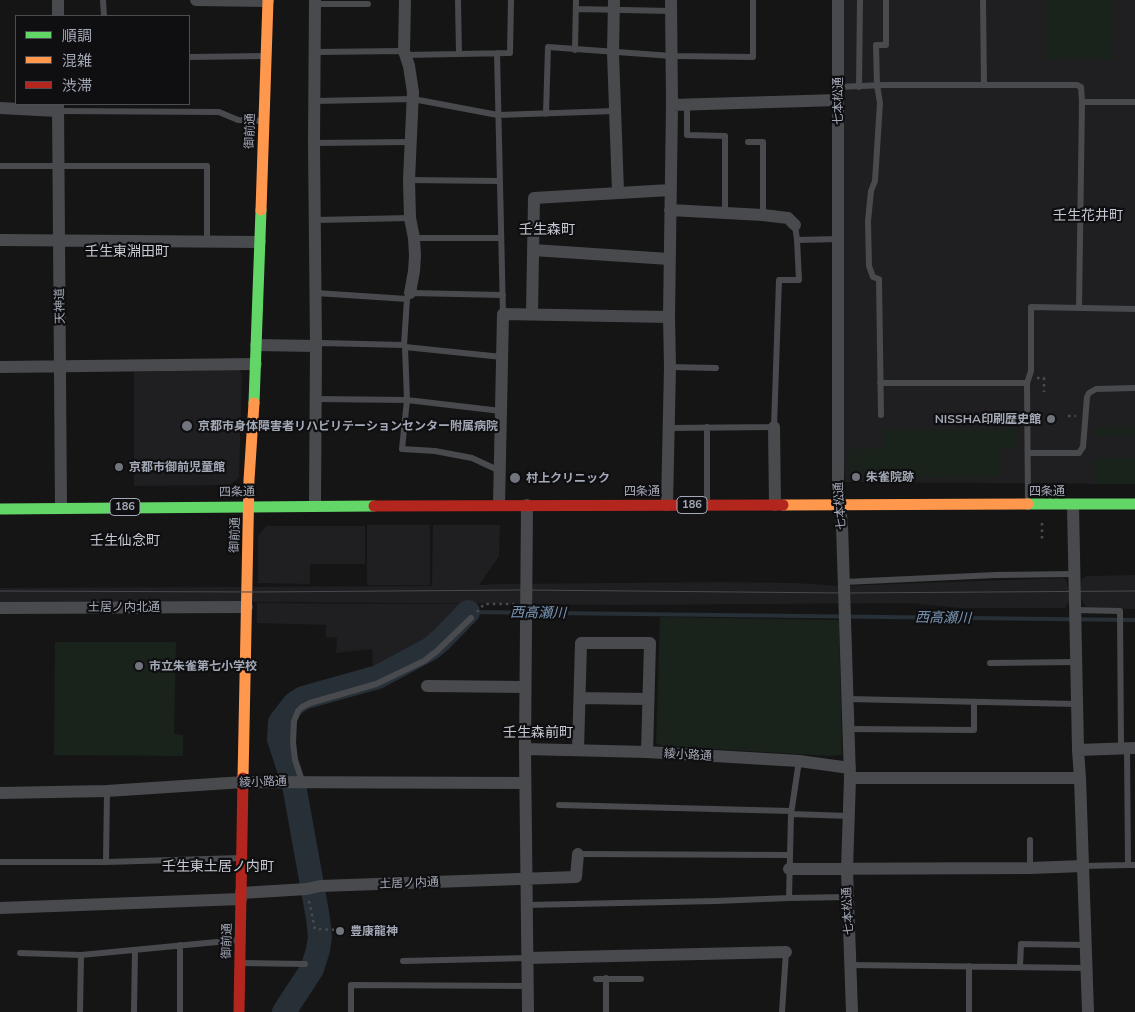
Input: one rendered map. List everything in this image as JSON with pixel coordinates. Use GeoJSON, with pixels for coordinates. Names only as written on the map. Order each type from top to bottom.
{"type":"FeatureCollection","features":[{"type":"Feature","properties":{"kind":"main road","name":"御前通"},"geometry":{"type":"LineString","coordinates":[[239,1012],[250,480],[256,364],[268,1]]}},
{"type":"Feature","properties":{"kind":"main road","name":"四条通"},"geometry":{"type":"LineString","coordinates":[[0,509],[250,506],[1135,504]]}},
{"type":"Feature","properties":{"kind":"street"},"geometry":{"type":"LineString","coordinates":[[58,0],[58,15]]}},
{"type":"Feature","properties":{"kind":"street"},"geometry":{"type":"LineString","coordinates":[[196,0],[268,1]]}},
{"type":"Feature","properties":{"kind":"street"},"geometry":{"type":"LineString","coordinates":[[405,0],[404,53],[412,78],[409,180],[410,218],[414,238],[414,271],[408,296]]}},
{"type":"Feature","properties":{"kind":"street","name":"七本松通"},"geometry":{"type":"LineString","coordinates":[[838,0],[838,484],[841,505],[850,773],[847,896],[852,1012]]}},
{"type":"Feature","properties":{"kind":"street"},"geometry":{"type":"LineString","coordinates":[[315,2],[315,506]]}},
{"type":"Feature","properties":{"kind":"street"},"geometry":{"type":"LineString","coordinates":[[614,5],[613,53],[618,192]]}},
{"type":"Feature","properties":{"kind":"street"},"geometry":{"type":"LineString","coordinates":[[666,505],[670,367],[671,6]]}},
{"type":"Feature","properties":{"kind":"street"},"geometry":{"type":"LineString","coordinates":[[672,105],[838,93]]}},
{"type":"Feature","properties":{"kind":"street"},"geometry":{"type":"LineString","coordinates":[[0,108],[58,107]]}},
{"type":"Feature","properties":{"kind":"street","name":"天神道"},"geometry":{"type":"LineString","coordinates":[[58,107],[61,508]]}},
{"type":"Feature","properties":{"kind":"street"},"geometry":{"type":"LineString","coordinates":[[532,314],[534,198],[670,190]]}},
{"type":"Feature","properties":{"kind":"street"},"geometry":{"type":"LineString","coordinates":[[670,210],[763,215],[788,218],[795,225]]}},
{"type":"Feature","properties":{"kind":"street"},"geometry":{"type":"LineString","coordinates":[[0,240],[260,242]]}},
{"type":"Feature","properties":{"kind":"street"},"geometry":{"type":"LineString","coordinates":[[533,250],[669,259]]}},
{"type":"Feature","properties":{"kind":"street"},"geometry":{"type":"LineString","coordinates":[[499,505],[504,314],[669,316]]}},
{"type":"Feature","properties":{"kind":"street"},"geometry":{"type":"LineString","coordinates":[[256,344],[316,346]]}},
{"type":"Feature","properties":{"kind":"street"},"geometry":{"type":"LineString","coordinates":[[0,368],[256,364]]}},
{"type":"Feature","properties":{"kind":"street"},"geometry":{"type":"LineString","coordinates":[[774,427],[775,505]]}},
{"type":"Feature","properties":{"kind":"street"},"geometry":{"type":"LineString","coordinates":[[1073,504],[1076,704],[1088,1012]]}},
{"type":"Feature","properties":{"kind":"street"},"geometry":{"type":"LineString","coordinates":[[526,505],[523,609],[528,1012]]}},
{"type":"Feature","properties":{"kind":"street","name":"土居ノ内北通"},"geometry":{"type":"LineString","coordinates":[[0,608],[247,607]]}},
{"type":"Feature","properties":{"kind":"street"},"geometry":{"type":"LineString","coordinates":[[578,750],[581,643],[650,643],[647,752]]}},
{"type":"Feature","properties":{"kind":"street"},"geometry":{"type":"LineString","coordinates":[[427,686],[525,687]]}},
{"type":"Feature","properties":{"kind":"street"},"geometry":{"type":"LineString","coordinates":[[580,698],[648,699]]}},
{"type":"Feature","properties":{"kind":"street"},"geometry":{"type":"LineString","coordinates":[[1078,750],[1128,748]]}},
{"type":"Feature","properties":{"kind":"street","name":"綾小路通"},"geometry":{"type":"LineString","coordinates":[[525,749],[647,752],[799,761],[850,773],[1080,778]]}},
{"type":"Feature","properties":{"kind":"street","name":"綾小路通"},"geometry":{"type":"LineString","coordinates":[[0,793],[107,792],[244,782],[526,783]]}},
{"type":"Feature","properties":{"kind":"street","name":"土居ノ内通"},"geometry":{"type":"LineString","coordinates":[[0,908],[241,896],[312,888],[576,877],[578,854]]}},
{"type":"Feature","properties":{"kind":"street"},"geometry":{"type":"LineString","coordinates":[[789,869],[847,870],[1082,866]]}},
{"type":"Feature","properties":{"kind":"street"},"geometry":{"type":"LineString","coordinates":[[528,958],[786,952]]}},
{"type":"Feature","properties":{"kind":"lane"},"geometry":{"type":"LineString","coordinates":[[103,0],[104,15]]}},
{"type":"Feature","properties":{"kind":"lane"},"geometry":{"type":"LineString","coordinates":[[458,0],[459,54]]}},
{"type":"Feature","properties":{"kind":"lane"},"geometry":{"type":"LineString","coordinates":[[315,52],[459,54],[510,52],[511,0]]}},
{"type":"Feature","properties":{"kind":"lane"},"geometry":{"type":"LineString","coordinates":[[574,50],[576,0]]}},
{"type":"Feature","properties":{"kind":"lane"},"geometry":{"type":"LineString","coordinates":[[546,114],[548,47],[672,56],[753,57],[753,0]]}},
{"type":"Feature","properties":{"kind":"lane"},"geometry":{"type":"LineString","coordinates":[[859,87],[860,0]]}},
{"type":"Feature","properties":{"kind":"lane"},"geometry":{"type":"LineString","coordinates":[[880,415],[878,279],[873,277],[869,266],[868,222],[871,191],[875,181],[880,103],[877,85],[876,44],[886,45],[886,0]]}},
{"type":"Feature","properties":{"kind":"lane"},"geometry":{"type":"LineString","coordinates":[[983,0],[984,85]]}},
{"type":"Feature","properties":{"kind":"lane"},"geometry":{"type":"LineString","coordinates":[[315,2],[368,4]]}},
{"type":"Feature","properties":{"kind":"lane"},"geometry":{"type":"LineString","coordinates":[[576,9],[614,5],[671,6]]}},
{"type":"Feature","properties":{"kind":"lane"},"geometry":{"type":"LineString","coordinates":[[497,53],[504,314]]}},
{"type":"Feature","properties":{"kind":"lane"},"geometry":{"type":"LineString","coordinates":[[190,57],[266,56]]}},
{"type":"Feature","properties":{"kind":"lane"},"geometry":{"type":"LineString","coordinates":[[838,93],[859,87],[877,85],[1077,85],[1082,87],[1080,308]]}},
{"type":"Feature","properties":{"kind":"lane"},"geometry":{"type":"LineString","coordinates":[[314,101],[412,99],[498,115],[615,111]]}},
{"type":"Feature","properties":{"kind":"lane"},"geometry":{"type":"LineString","coordinates":[[1082,102],[1135,102]]}},
{"type":"Feature","properties":{"kind":"lane"},"geometry":{"type":"LineString","coordinates":[[687,105],[686,135],[725,136],[725,212]]}},
{"type":"Feature","properties":{"kind":"lane"},"geometry":{"type":"LineString","coordinates":[[58,107],[219,112],[238,120],[264,121]]}},
{"type":"Feature","properties":{"kind":"lane"},"geometry":{"type":"LineString","coordinates":[[314,143],[409,142]]}},
{"type":"Feature","properties":{"kind":"lane"},"geometry":{"type":"LineString","coordinates":[[748,142],[763,142],[763,215]]}},
{"type":"Feature","properties":{"kind":"lane"},"geometry":{"type":"LineString","coordinates":[[0,166],[207,166],[207,242]]}},
{"type":"Feature","properties":{"kind":"lane"},"geometry":{"type":"LineString","coordinates":[[409,180],[499,181]]}},
{"type":"Feature","properties":{"kind":"lane"},"geometry":{"type":"LineString","coordinates":[[316,220],[410,218]]}},
{"type":"Feature","properties":{"kind":"lane"},"geometry":{"type":"LineString","coordinates":[[668,428],[774,427],[779,280],[798,280],[798,240],[795,225]]}},
{"type":"Feature","properties":{"kind":"lane"},"geometry":{"type":"LineString","coordinates":[[414,238],[501,238]]}},
{"type":"Feature","properties":{"kind":"lane"},"geometry":{"type":"LineString","coordinates":[[798,240],[838,240]]}},
{"type":"Feature","properties":{"kind":"lane"},"geometry":{"type":"LineString","coordinates":[[316,293],[408,296],[503,295]]}},
{"type":"Feature","properties":{"kind":"lane"},"geometry":{"type":"LineString","coordinates":[[408,296],[405,346],[407,400],[402,448],[435,451],[472,458],[500,471]]}},
{"type":"Feature","properties":{"kind":"lane"},"geometry":{"type":"LineString","coordinates":[[1028,504],[1027,383],[1031,372],[1032,307],[1135,309]]}},
{"type":"Feature","properties":{"kind":"lane"},"geometry":{"type":"LineString","coordinates":[[316,346],[322,343],[405,346],[502,357]]}},
{"type":"Feature","properties":{"kind":"lane"},"geometry":{"type":"LineString","coordinates":[[670,367],[716,368]]}},
{"type":"Feature","properties":{"kind":"lane"},"geometry":{"type":"LineString","coordinates":[[880,383],[1027,383]]}},
{"type":"Feature","properties":{"kind":"lane"},"geometry":{"type":"LineString","coordinates":[[1028,453],[1079,453],[1083,447],[1087,397],[1090,393],[1096,390],[1135,388]]}},
{"type":"Feature","properties":{"kind":"lane"},"geometry":{"type":"LineString","coordinates":[[316,399],[407,400],[501,411]]}},
{"type":"Feature","properties":{"kind":"lane"},"geometry":{"type":"LineString","coordinates":[[707,427],[707,505]]}},
{"type":"Feature","properties":{"kind":"lane"},"geometry":{"type":"LineString","coordinates":[[844,582],[996,575],[1074,574]]}},
{"type":"Feature","properties":{"kind":"lane"},"geometry":{"type":"LineString","coordinates":[[1075,610],[1120,611],[1128,748],[1131,866],[1082,866]]}},
{"type":"Feature","properties":{"kind":"lane"},"geometry":{"type":"LineString","coordinates":[[302,781],[295,760],[293,742],[294,721],[302,708],[310,703],[376,684],[424,661],[437,652],[471,618]]}},
{"type":"Feature","properties":{"kind":"lane"},"geometry":{"type":"LineString","coordinates":[[990,663],[1076,662]]}},
{"type":"Feature","properties":{"kind":"lane"},"geometry":{"type":"LineString","coordinates":[[848,699],[1076,704]]}},
{"type":"Feature","properties":{"kind":"lane"},"geometry":{"type":"LineString","coordinates":[[848,728],[974,730],[974,702]]}},
{"type":"Feature","properties":{"kind":"lane"},"geometry":{"type":"LineString","coordinates":[[789,898],[791,813],[799,761]]}},
{"type":"Feature","properties":{"kind":"lane"},"geometry":{"type":"LineString","coordinates":[[106,862],[107,792]]}},
{"type":"Feature","properties":{"kind":"lane"},"geometry":{"type":"LineString","coordinates":[[559,805],[848,816]]}},
{"type":"Feature","properties":{"kind":"lane"},"geometry":{"type":"LineString","coordinates":[[1030,840],[1030,868]]}},
{"type":"Feature","properties":{"kind":"lane"},"geometry":{"type":"LineString","coordinates":[[578,854],[789,855]]}},
{"type":"Feature","properties":{"kind":"lane"},"geometry":{"type":"LineString","coordinates":[[0,862],[106,862],[242,858]]}},
{"type":"Feature","properties":{"kind":"lane"},"geometry":{"type":"LineString","coordinates":[[527,905],[847,896]]}},
{"type":"Feature","properties":{"kind":"lane"},"geometry":{"type":"LineString","coordinates":[[20,953],[81,955],[240,940]]}},
{"type":"Feature","properties":{"kind":"lane"},"geometry":{"type":"LineString","coordinates":[[1020,967],[1020,944],[1085,945]]}},
{"type":"Feature","properties":{"kind":"lane"},"geometry":{"type":"LineString","coordinates":[[180,945],[180,1012]]}},
{"type":"Feature","properties":{"kind":"lane"},"geometry":{"type":"LineString","coordinates":[[134,1012],[135,950]]}},
{"type":"Feature","properties":{"kind":"lane"},"geometry":{"type":"LineString","coordinates":[[782,1012],[786,952]]}},
{"type":"Feature","properties":{"kind":"lane"},"geometry":{"type":"LineString","coordinates":[[80,1012],[81,955]]}},
{"type":"Feature","properties":{"kind":"lane"},"geometry":{"type":"LineString","coordinates":[[403,961],[528,958]]}},
{"type":"Feature","properties":{"kind":"lane"},"geometry":{"type":"LineString","coordinates":[[240,963],[305,964]]}},
{"type":"Feature","properties":{"kind":"lane"},"geometry":{"type":"LineString","coordinates":[[851,965],[1086,968]]}},
{"type":"Feature","properties":{"kind":"lane"},"geometry":{"type":"LineString","coordinates":[[969,966],[969,1012]]}},
{"type":"Feature","properties":{"kind":"lane"},"geometry":{"type":"LineString","coordinates":[[606,978],[606,1012]]}},
{"type":"Feature","properties":{"kind":"lane"},"geometry":{"type":"LineString","coordinates":[[596,979],[641,979]]}},
{"type":"Feature","properties":{"kind":"lane"},"geometry":{"type":"LineString","coordinates":[[351,1012],[351,985],[528,986]]}},
{"type":"Feature","properties":{"kind":"path"},"geometry":{"type":"LineString","coordinates":[[1042,522],[1042,539]]}},
{"type":"Feature","properties":{"kind":"path"},"geometry":{"type":"LineString","coordinates":[[480,609],[484,604],[523,609]]}},
{"type":"Feature","properties":{"kind":"path"},"geometry":{"type":"LineString","coordinates":[[312,888],[316,929],[336,930]]}},
{"type":"Feature","properties":{"kind":"shaded area"},"geometry":{"type":"Polygon","coordinates":[[[842,0],[1135,0],[1135,484],[845,482],[842,416],[842,0]]]}},
{"type":"Feature","properties":{"kind":"shaded area"},"geometry":{"type":"Polygon","coordinates":[[[1046,0],[1113,0],[1112,59],[1046,59],[1046,0]]]}},
{"type":"Feature","properties":{"kind":"shaded area","name":"京都市身体障害者リハビリテーションセンター附属病院"},"geometry":{"type":"Polygon","coordinates":[[[239,369],[242,375],[239,477],[230,485],[134,486],[134,372],[239,369]]]}},
{"type":"Feature","properties":{"kind":"shaded area"},"geometry":{"type":"Polygon","coordinates":[[[1093,427],[1133,427],[1133,436],[1093,436],[1093,427]]]}},
{"type":"Feature","properties":{"kind":"shaded area"},"geometry":{"type":"Polygon","coordinates":[[[883,429],[1018,429],[1018,448],[1002,448],[1002,477],[849,478],[848,449],[883,448],[883,429]]]}},
{"type":"Feature","properties":{"kind":"shaded area"},"geometry":{"type":"Polygon","coordinates":[[[1093,458],[1133,458],[1135,460],[1135,484],[1093,484],[1093,458]]]}},
{"type":"Feature","properties":{"kind":"shaded area"},"geometry":{"type":"Polygon","coordinates":[[[367,525],[430,525],[430,585],[367,585],[367,525]]]}},
{"type":"Feature","properties":{"kind":"shaded area"},"geometry":{"type":"Polygon","coordinates":[[[433,525],[500,525],[499,556],[479,585],[724,582],[840,586],[1063,578],[1069,587],[1069,601],[1065,608],[960,608],[909,603],[617,605],[301,602],[0,603],[0,588],[432,586],[433,525]]]}},
{"type":"Feature","properties":{"kind":"shaded area"},"geometry":{"type":"Polygon","coordinates":[[[266,526],[365,526],[365,564],[310,564],[310,584],[258,583],[258,536],[266,526]]]}},
{"type":"Feature","properties":{"kind":"shaded area"},"geometry":{"type":"Polygon","coordinates":[[[1135,575],[1135,609],[1087,608],[1080,598],[1081,582],[1087,576],[1135,575]]]}},
{"type":"Feature","properties":{"kind":"shaded area"},"geometry":{"type":"Polygon","coordinates":[[[257,603],[465,604],[426,644],[373,673],[372,649],[336,653],[337,638],[326,637],[326,625],[257,623],[257,603]]]}},
{"type":"Feature","properties":{"kind":"shaded area"},"geometry":{"type":"Polygon","coordinates":[[[660,617],[839,620],[842,755],[831,756],[663,746],[656,743],[660,617]]]}},
{"type":"Feature","properties":{"kind":"shaded area"},"geometry":{"type":"Polygon","coordinates":[[[55,642],[176,642],[174,734],[183,735],[183,756],[54,755],[55,642]]]}},
{"type":"Feature","properties":{"kind":"waterway","name":"西高瀬川"},"geometry":{"type":"LineString","coordinates":[[468,612],[1135,620]]}},
{"type":"Feature","properties":{"kind":"waterway","name":"西高瀬川"},"geometry":{"type":"LineString","coordinates":[[284,1012],[312,969],[320,937],[294,785],[279,739],[280,722],[294,704],[303,698],[378,677],[430,649],[468,612]]}},
{"type":"Feature","properties":{"kind":"tram line"},"geometry":{"type":"LineString","coordinates":[[0,591],[525,590],[844,593],[1135,591]]}},
{"type":"Feature","properties":{"kind":"traffic: fast"},"geometry":{"type":"LineString","coordinates":[[254,403],[261,210]]}},
{"type":"Feature","properties":{"kind":"traffic: fast"},"geometry":{"type":"LineString","coordinates":[[1028,504],[1135,504]]}},
{"type":"Feature","properties":{"kind":"traffic: fast"},"geometry":{"type":"LineString","coordinates":[[0,509],[374,506]]}},
{"type":"Feature","properties":{"kind":"traffic: slow"},"geometry":{"type":"LineString","coordinates":[[261,210],[268,0]]}},
{"type":"Feature","properties":{"kind":"traffic: slow"},"geometry":{"type":"LineString","coordinates":[[243,778],[249,480],[254,403]]}},
{"type":"Feature","properties":{"kind":"traffic: slow"},"geometry":{"type":"LineString","coordinates":[[783,505],[1028,504]]}},
{"type":"Feature","properties":{"kind":"traffic: jam"},"geometry":{"type":"LineString","coordinates":[[374,506],[783,505]]}},
{"type":"Feature","properties":{"kind":"traffic: jam"},"geometry":{"type":"LineString","coordinates":[[239,1012],[243,778]]}},
{"type":"Feature","properties":{"kind":"place","name":"NISSHA印刷歴史館"},"geometry":{"type":"Point","coordinates":[1051,419]}},
{"type":"Feature","properties":{"kind":"place","name":"京都市身体障害者リハビリテーションセンター附属病院"},"geometry":{"type":"Point","coordinates":[187,426]}},
{"type":"Feature","properties":{"kind":"place","name":"京都市御前児童館"},"geometry":{"type":"Point","coordinates":[119,467]}},
{"type":"Feature","properties":{"kind":"place","name":"朱雀院跡"},"geometry":{"type":"Point","coordinates":[856,477]}},
{"type":"Feature","properties":{"kind":"place","name":"村上クリニック"},"geometry":{"type":"Point","coordinates":[515,478]}},
{"type":"Feature","properties":{"kind":"place","name":"市立朱雀第七小学校"},"geometry":{"type":"Point","coordinates":[139,666]}},
{"type":"Feature","properties":{"kind":"place","name":"豊康龍神"},"geometry":{"type":"Point","coordinates":[340,931]}},
{"type":"Feature","properties":{"kind":"district","name":"壬生花井町"},"geometry":{"type":"Point","coordinates":[1088,216]}},
{"type":"Feature","properties":{"kind":"district","name":"壬生森町"},"geometry":{"type":"Point","coordinates":[547,230]}},
{"type":"Feature","properties":{"kind":"district","name":"壬生東淵田町"},"geometry":{"type":"Point","coordinates":[127,252]}},
{"type":"Feature","properties":{"kind":"district","name":"壬生仙念町"},"geometry":{"type":"Point","coordinates":[125,541]}},
{"type":"Feature","properties":{"kind":"district","name":"壬生森前町"},"geometry":{"type":"Point","coordinates":[538,733]}},
{"type":"Feature","properties":{"kind":"district","name":"壬生東土居ノ内町"},"geometry":{"type":"Point","coordinates":[218,867]}}]}
